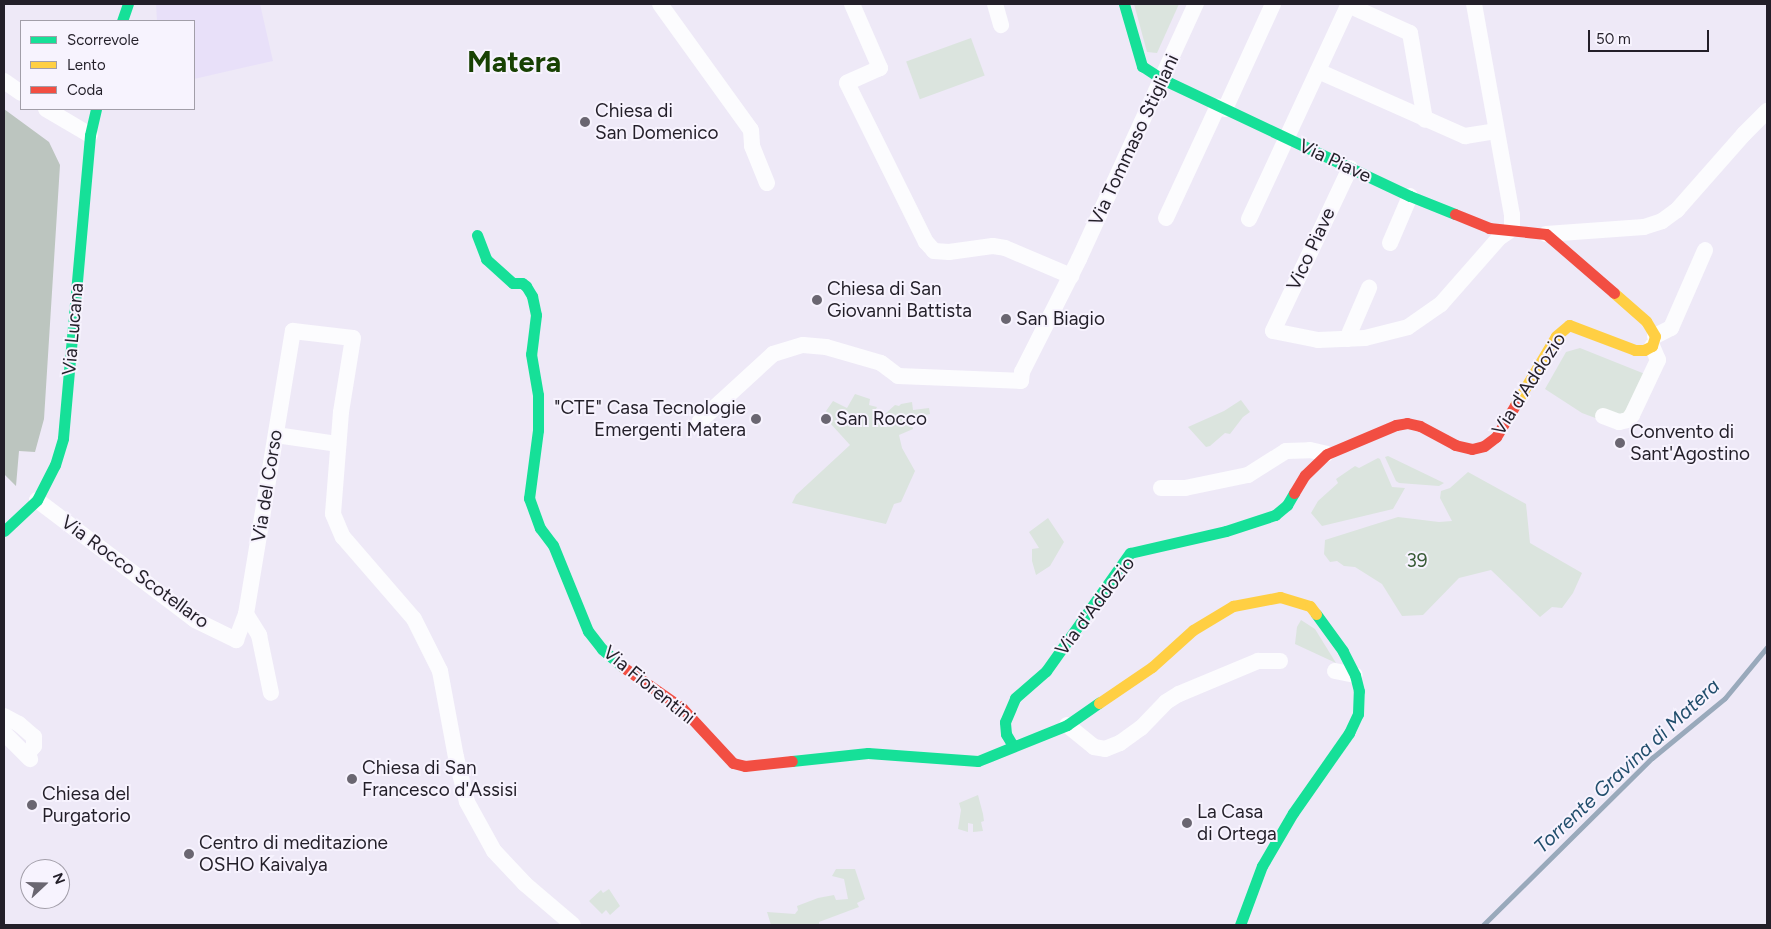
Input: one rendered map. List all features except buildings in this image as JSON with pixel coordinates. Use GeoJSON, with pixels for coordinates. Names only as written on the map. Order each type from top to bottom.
{"type":"FeatureCollection","features":[{"type":"Feature","properties":{"kind":"street"},"geometry":{"type":"LineString","coordinates":[[122,20],[128,4]]}},
{"type":"Feature","properties":{"kind":"street"},"geometry":{"type":"LineString","coordinates":[[660,4],[751,130],[752,146],[767,183]]}},
{"type":"Feature","properties":{"kind":"street"},"geometry":{"type":"LineString","coordinates":[[852,4],[880,68],[847,83],[934,251],[950,252],[981,247],[1005,248],[1071,276]]}},
{"type":"Feature","properties":{"kind":"street"},"geometry":{"type":"LineString","coordinates":[[995,4],[1001,26]]}},
{"type":"Feature","properties":{"kind":"street","name":"Via Piave"},"geometry":{"type":"LineString","coordinates":[[1124,4],[1142,66],[1162,79],[1410,196],[1489,228],[1512,228]]}},
{"type":"Feature","properties":{"kind":"street","name":"Via Tommaso Stigliani"},"geometry":{"type":"LineString","coordinates":[[700,420],[773,354],[803,345],[826,347],[881,363],[898,376],[1022,381],[1022,372],[1071,276],[1196,4]]}},
{"type":"Feature","properties":{"kind":"street"},"geometry":{"type":"LineString","coordinates":[[1166,218],[1273,4]]}},
{"type":"Feature","properties":{"kind":"street"},"geometry":{"type":"LineString","coordinates":[[1249,219],[1349,4],[1410,33],[1425,120]]}},
{"type":"Feature","properties":{"kind":"street"},"geometry":{"type":"LineString","coordinates":[[1474,4],[1512,215],[1512,228]]}},
{"type":"Feature","properties":{"kind":"street"},"geometry":{"type":"LineString","coordinates":[[1318,70],[1425,120],[1465,136],[1496,131]]}},
{"type":"Feature","properties":{"kind":"street"},"geometry":{"type":"LineString","coordinates":[[4,81],[20,92]]}},
{"type":"Feature","properties":{"kind":"street"},"geometry":{"type":"LineString","coordinates":[[48,110],[90,135]]}},
{"type":"Feature","properties":{"kind":"street","name":"Via Lucana"},"geometry":{"type":"LineString","coordinates":[[4,531],[37,500],[56,465],[63,438],[90,135],[96,110]]}},
{"type":"Feature","properties":{"kind":"street"},"geometry":{"type":"LineString","coordinates":[[1369,288],[1347,339],[1365,338],[1408,327],[1441,304],[1499,238],[1512,228],[1546,234],[1644,227],[1662,221],[1677,210],[1744,134],[1767,111]]}},
{"type":"Feature","properties":{"kind":"street","name":"Vico Piave"},"geometry":{"type":"LineString","coordinates":[[1347,339],[1318,340],[1273,330],[1350,168]]}},
{"type":"Feature","properties":{"kind":"street"},"geometry":{"type":"LineString","coordinates":[[1390,242],[1410,196]]}},
{"type":"Feature","properties":{"kind":"street"},"geometry":{"type":"LineString","coordinates":[[1546,234],[1646,321],[1653,341],[1658,360],[1632,414],[1628,420],[1618,422],[1603,416]]}},
{"type":"Feature","properties":{"kind":"street","name":"Via Fiorentini"},"geometry":{"type":"LineString","coordinates":[[477,235],[486,259],[513,282],[526,286],[532,296],[536,315],[532,354],[538,395],[538,412],[529,490],[530,504],[540,528],[553,545],[588,631],[602,649],[633,676],[682,708],[733,763],[745,766],[868,752],[978,761],[1067,725],[1152,667],[1194,630],[1233,606],[1280,597],[1310,606],[1343,651],[1355,675]]}},
{"type":"Feature","properties":{"kind":"street"},"geometry":{"type":"LineString","coordinates":[[1653,341],[1671,328],[1705,250]]}},
{"type":"Feature","properties":{"kind":"street","name":"Via d'Addozio"},"geometry":{"type":"LineString","coordinates":[[1013,746],[1006,734],[1005,722],[1015,698],[1046,671],[1130,553],[1226,531],[1275,514],[1287,505],[1305,475],[1327,454],[1396,425],[1407,423],[1420,426],[1455,445],[1472,449],[1484,446],[1496,437],[1556,336],[1569,325],[1635,350],[1644,350],[1653,341]]}},
{"type":"Feature","properties":{"kind":"street","name":"Via del Corso"},"geometry":{"type":"LineString","coordinates":[[236,640],[246,614],[293,331],[353,338],[341,412],[338,444]]}},
{"type":"Feature","properties":{"kind":"street"},"geometry":{"type":"LineString","coordinates":[[276,435],[338,444],[333,514],[344,537],[414,619],[440,671],[456,757],[467,802],[494,851],[525,884],[573,925]]}},
{"type":"Feature","properties":{"kind":"street"},"geometry":{"type":"LineString","coordinates":[[1161,488],[1185,488],[1248,475],[1286,451],[1310,450],[1327,454]]}},
{"type":"Feature","properties":{"kind":"street","name":"Via Rocco Scotellaro"},"geometry":{"type":"LineString","coordinates":[[37,500],[195,620],[236,640]]}},
{"type":"Feature","properties":{"kind":"street"},"geometry":{"type":"LineString","coordinates":[[246,614],[259,635],[271,693]]}},
{"type":"Feature","properties":{"kind":"street"},"geometry":{"type":"LineString","coordinates":[[1067,725],[1094,748],[1105,749],[1120,743],[1142,728],[1166,702],[1179,694],[1258,661],[1280,661]]}},
{"type":"Feature","properties":{"kind":"street"},"geometry":{"type":"LineString","coordinates":[[1240,925],[1262,866],[1293,813],[1354,724],[1360,702],[1355,675],[1335,671]]}},
{"type":"Feature","properties":{"kind":"street"},"geometry":{"type":"LineString","coordinates":[[4,716],[34,737],[34,746],[29,756],[4,733]]}},
{"type":"Feature","properties":{"kind":"shaded area"},"geometry":{"type":"Polygon","coordinates":[[[156,4],[260,4],[273,61],[195,79],[195,20],[157,20],[156,4]]]}},
{"type":"Feature","properties":{"kind":"shaded area"},"geometry":{"type":"Polygon","coordinates":[[[4,109],[49,142],[60,165],[44,419],[35,452],[19,451],[16,486],[4,474],[4,109]]]}},
{"type":"Feature","properties":{"kind":"green space"},"geometry":{"type":"Polygon","coordinates":[[[1134,4],[1179,4],[1157,53],[1147,52],[1134,4]]]}},
{"type":"Feature","properties":{"kind":"green space"},"geometry":{"type":"Polygon","coordinates":[[[971,38],[985,76],[920,99],[906,62],[971,38]]]}},
{"type":"Feature","properties":{"kind":"green space"},"geometry":{"type":"Polygon","coordinates":[[[1580,348],[1645,374],[1629,412],[1598,419],[1582,413],[1545,389],[1566,352],[1580,348]]]}},
{"type":"Feature","properties":{"kind":"green space"},"geometry":{"type":"Polygon","coordinates":[[[855,394],[870,399],[869,405],[877,407],[875,411],[885,414],[895,405],[899,406],[912,402],[913,410],[929,408],[930,414],[910,419],[913,429],[899,435],[902,448],[915,471],[901,502],[894,504],[886,524],[792,503],[796,495],[850,445],[830,423],[832,421],[826,411],[833,401],[847,408],[855,394]]]}},
{"type":"Feature","properties":{"kind":"green space"},"geometry":{"type":"Polygon","coordinates":[[[1241,400],[1250,412],[1243,417],[1230,434],[1225,433],[1210,446],[1206,447],[1188,427],[1224,411],[1241,400]]]}},
{"type":"Feature","properties":{"kind":"green space"},"geometry":{"type":"Polygon","coordinates":[[[1388,456],[1444,483],[1439,486],[1399,483],[1396,481],[1385,457],[1388,456]]]}},
{"type":"Feature","properties":{"kind":"green space"},"geometry":{"type":"Polygon","coordinates":[[[1378,458],[1392,487],[1405,488],[1393,509],[1322,526],[1311,513],[1318,501],[1338,483],[1336,479],[1355,466],[1359,468],[1378,458]]]}},
{"type":"Feature","properties":{"kind":"green space","name":"39"},"geometry":{"type":"Polygon","coordinates":[[[1468,472],[1526,504],[1530,543],[1582,573],[1573,593],[1562,608],[1552,607],[1540,617],[1491,570],[1459,578],[1423,615],[1402,616],[1382,584],[1355,567],[1344,566],[1337,561],[1330,562],[1324,554],[1325,540],[1398,517],[1439,522],[1452,521],[1440,498],[1441,491],[1450,488],[1468,472]]]}},
{"type":"Feature","properties":{"kind":"green space"},"geometry":{"type":"Polygon","coordinates":[[[1048,518],[1064,542],[1050,566],[1036,575],[1032,561],[1032,549],[1039,548],[1029,532],[1048,518]]]}},
{"type":"Feature","properties":{"kind":"green space"},"geometry":{"type":"Polygon","coordinates":[[[1301,620],[1315,629],[1336,663],[1295,644],[1297,627],[1301,620]]]}},
{"type":"Feature","properties":{"kind":"green space"},"geometry":{"type":"Polygon","coordinates":[[[978,795],[984,821],[981,822],[983,831],[973,832],[973,824],[968,823],[968,832],[958,829],[961,810],[959,803],[978,795]]]}},
{"type":"Feature","properties":{"kind":"green space"},"geometry":{"type":"Polygon","coordinates":[[[836,869],[855,869],[865,899],[857,903],[859,907],[819,922],[819,925],[771,925],[767,912],[795,914],[798,910],[797,906],[818,898],[834,895],[836,900],[848,899],[844,879],[832,876],[836,869]]]}},
{"type":"Feature","properties":{"kind":"green space"},"geometry":{"type":"Polygon","coordinates":[[[609,889],[620,906],[610,915],[606,910],[602,914],[589,901],[601,890],[603,893],[609,889]]]}},
{"type":"Feature","properties":{"kind":"waterway","name":"Torrente Gravina di Matera"},"geometry":{"type":"LineString","coordinates":[[1483,925],[1652,758],[1725,698],[1767,647]]}},
{"type":"Feature","properties":{"kind":"traffic: fast"},"geometry":{"type":"LineString","coordinates":[[122,20],[128,4]]}},
{"type":"Feature","properties":{"kind":"traffic: fast"},"geometry":{"type":"LineString","coordinates":[[1124,4],[1142,66],[1162,79],[1410,196],[1455,214]]}},
{"type":"Feature","properties":{"kind":"traffic: fast"},"geometry":{"type":"LineString","coordinates":[[4,531],[37,500],[55,465],[63,438],[90,135],[96,110]]}},
{"type":"Feature","properties":{"kind":"traffic: fast"},"geometry":{"type":"LineString","coordinates":[[477,235],[486,259],[513,283],[522,283],[526,286],[532,296],[536,315],[531,354],[538,395],[538,430],[529,498],[540,528],[553,545],[588,631],[602,649],[623,667]]}},
{"type":"Feature","properties":{"kind":"traffic: fast"},"geometry":{"type":"LineString","coordinates":[[1013,746],[1006,734],[1005,722],[1015,698],[1046,671],[1130,553],[1226,531],[1275,515],[1287,505],[1294,493]]}},
{"type":"Feature","properties":{"kind":"traffic: fast"},"geometry":{"type":"LineString","coordinates":[[1240,925],[1262,866],[1293,813],[1349,733],[1358,714],[1359,691],[1355,675],[1343,651],[1316,614]]}},
{"type":"Feature","properties":{"kind":"traffic: fast"},"geometry":{"type":"LineString","coordinates":[[792,761],[868,753],[978,761],[1067,725],[1099,703]]}},
{"type":"Feature","properties":{"kind":"traffic: slow"},"geometry":{"type":"LineString","coordinates":[[1515,405],[1556,336],[1569,325],[1635,350],[1644,350],[1652,346],[1655,336],[1646,321],[1614,293]]}},
{"type":"Feature","properties":{"kind":"traffic: slow"},"geometry":{"type":"LineString","coordinates":[[1099,703],[1152,667],[1193,630],[1233,606],[1280,597],[1310,606],[1316,614]]}},
{"type":"Feature","properties":{"kind":"traffic: jam"},"geometry":{"type":"LineString","coordinates":[[1455,214],[1489,228],[1546,234],[1614,293]]}},
{"type":"Feature","properties":{"kind":"traffic: jam"},"geometry":{"type":"LineString","coordinates":[[1294,493],[1305,475],[1327,454],[1396,425],[1407,423],[1420,426],[1455,445],[1472,449],[1484,446],[1496,437],[1515,405]]}},
{"type":"Feature","properties":{"kind":"traffic: jam"},"geometry":{"type":"LineString","coordinates":[[623,667],[682,708],[733,763],[745,766],[792,761]]}},
{"type":"Feature","properties":{"kind":"place","name":"Chiesa di San Domenico"},"geometry":{"type":"Point","coordinates":[585,122]}},
{"type":"Feature","properties":{"kind":"place","name":"Chiesa di San Giovanni Battista"},"geometry":{"type":"Point","coordinates":[817,300]}},
{"type":"Feature","properties":{"kind":"place","name":"San Biagio"},"geometry":{"type":"Point","coordinates":[1006,319]}},
{"type":"Feature","properties":{"kind":"place","name":"\"CTE\" Casa Tecnologie Emergenti Matera"},"geometry":{"type":"Point","coordinates":[756,419]}},
{"type":"Feature","properties":{"kind":"place","name":"San Rocco"},"geometry":{"type":"Point","coordinates":[826,419]}},
{"type":"Feature","properties":{"kind":"place","name":"Convento di Sant'Agostino"},"geometry":{"type":"Point","coordinates":[1620,443]}},
{"type":"Feature","properties":{"kind":"place","name":"Chiesa di San Francesco d'Assisi"},"geometry":{"type":"Point","coordinates":[352,779]}},
{"type":"Feature","properties":{"kind":"place","name":"Chiesa del Purgatorio"},"geometry":{"type":"Point","coordinates":[32,805]}},
{"type":"Feature","properties":{"kind":"place","name":"La Casa di Ortega"},"geometry":{"type":"Point","coordinates":[1187,823]}},
{"type":"Feature","properties":{"kind":"place","name":"Centro di meditazione OSHO Kaivalya"},"geometry":{"type":"Point","coordinates":[189,854]}},
{"type":"Feature","properties":{"kind":"district","name":"Matera"},"geometry":{"type":"Point","coordinates":[514,62]}}]}
